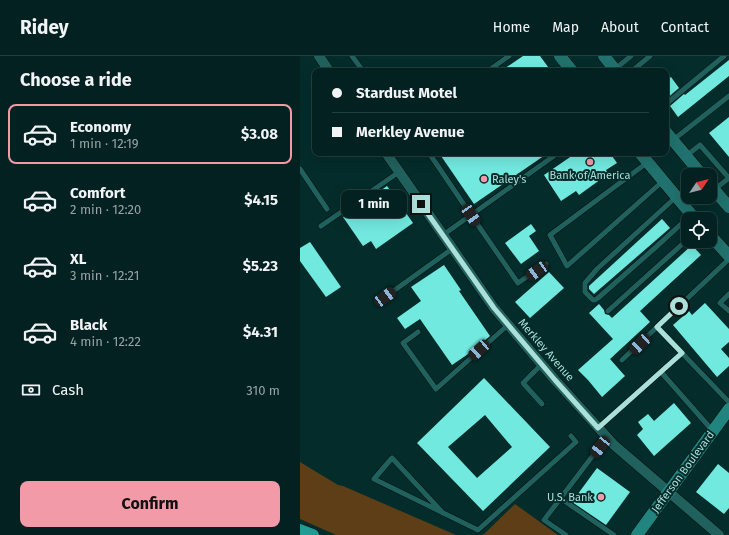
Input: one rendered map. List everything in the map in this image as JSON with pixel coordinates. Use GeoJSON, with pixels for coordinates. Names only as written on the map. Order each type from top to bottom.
{"type":"FeatureCollection","features":[{"type":"Feature","properties":{"kind":"highway"},"geometry":{"type":"LineString","coordinates":[[300,530],[313,535]]}},
{"type":"Feature","properties":{"kind":"main road"},"geometry":{"type":"LineString","coordinates":[[560,56],[570,68]]}},
{"type":"Feature","properties":{"kind":"main road"},"geometry":{"type":"LineString","coordinates":[[604,56],[614,68]]}},
{"type":"Feature","properties":{"kind":"main road"},"geometry":{"type":"LineString","coordinates":[[670,136],[696,168]]}},
{"type":"Feature","properties":{"kind":"main road"},"geometry":{"type":"LineString","coordinates":[[644,158],[689,212]]}},
{"type":"Feature","properties":{"kind":"main road"},"geometry":{"type":"LineString","coordinates":[[717,193],[729,207]]}},
{"type":"Feature","properties":{"kind":"main road"},"geometry":{"type":"LineString","coordinates":[[717,243],[729,256]]}},
{"type":"Feature","properties":{"kind":"main road","name":"Jefferson Boulevard"},"geometry":{"type":"LineString","coordinates":[[637,535],[729,410]]}},
{"type":"Feature","properties":{"kind":"street"},"geometry":{"type":"LineString","coordinates":[[319,56],[327,68]]}},
{"type":"Feature","properties":{"kind":"street","name":"Merkley Avenue"},"geometry":{"type":"LineString","coordinates":[[388,156],[494,308],[542,364],[614,446],[719,535]]}},
{"type":"Feature","properties":{"kind":"lane"},"geometry":{"type":"LineString","coordinates":[[352,56],[361,68]]}},
{"type":"Feature","properties":{"kind":"lane"},"geometry":{"type":"LineString","coordinates":[[492,68],[509,56]]}},
{"type":"Feature","properties":{"kind":"lane"},"geometry":{"type":"LineString","coordinates":[[618,68],[631,56]]}},
{"type":"Feature","properties":{"kind":"lane"},"geometry":{"type":"LineString","coordinates":[[636,68],[650,56]]}},
{"type":"Feature","properties":{"kind":"lane"},"geometry":{"type":"LineString","coordinates":[[669,102],[724,56]]}},
{"type":"Feature","properties":{"kind":"lane"},"geometry":{"type":"LineString","coordinates":[[670,136],[729,96]]}},
{"type":"Feature","properties":{"kind":"lane"},"geometry":{"type":"LineString","coordinates":[[686,156],[700,145],[729,178],[717,184]]}},
{"type":"Feature","properties":{"kind":"lane"},"geometry":{"type":"LineString","coordinates":[[430,156],[518,284],[546,264]]}},
{"type":"Feature","properties":{"kind":"lane"},"geometry":{"type":"LineString","coordinates":[[443,235],[554,156]]}},
{"type":"Feature","properties":{"kind":"lane"},"geometry":{"type":"LineString","coordinates":[[644,158],[550,236],[567,266],[663,181]]}},
{"type":"Feature","properties":{"kind":"lane"},"geometry":{"type":"LineString","coordinates":[[300,169],[327,209]]}},
{"type":"Feature","properties":{"kind":"lane"},"geometry":{"type":"LineString","coordinates":[[321,226],[399,172]]}},
{"type":"Feature","properties":{"kind":"lane"},"geometry":{"type":"LineString","coordinates":[[676,197],[597,269],[585,283],[585,292],[593,300],[598,298],[681,227]]}},
{"type":"Feature","properties":{"kind":"lane"},"geometry":{"type":"LineString","coordinates":[[608,312],[681,246]]}},
{"type":"Feature","properties":{"kind":"lane"},"geometry":{"type":"LineString","coordinates":[[385,297],[452,249]]}},
{"type":"Feature","properties":{"kind":"lane"},"geometry":{"type":"LineString","coordinates":[[622,360],[729,259]]}},
{"type":"Feature","properties":{"kind":"lane"},"geometry":{"type":"LineString","coordinates":[[729,294],[720,303],[729,311]]}},
{"type":"Feature","properties":{"kind":"lane"},"geometry":{"type":"LineString","coordinates":[[418,332],[403,343],[436,389],[508,325]]}},
{"type":"Feature","properties":{"kind":"lane"},"geometry":{"type":"LineString","coordinates":[[657,327],[729,402]]}},
{"type":"Feature","properties":{"kind":"lane"},"geometry":{"type":"LineString","coordinates":[[598,428],[682,353]]}},
{"type":"Feature","properties":{"kind":"lane"},"geometry":{"type":"LineString","coordinates":[[542,364],[523,383],[542,404]]}},
{"type":"Feature","properties":{"kind":"lane"},"geometry":{"type":"LineString","coordinates":[[661,372],[713,431]]}},
{"type":"Feature","properties":{"kind":"lane"},"geometry":{"type":"LineString","coordinates":[[443,513],[392,458],[374,479],[436,510],[478,530],[576,442],[571,436]]}},
{"type":"Feature","properties":{"kind":"lane"},"geometry":{"type":"LineString","coordinates":[[566,535],[544,520],[607,437]]}},
{"type":"Feature","properties":{"kind":"lane"},"geometry":{"type":"LineString","coordinates":[[560,498],[614,535]]}},
{"type":"Feature","properties":{"kind":"shaded area"},"geometry":{"type":"Polygon","coordinates":[[[300,462],[338,485],[456,535],[336,535],[300,519],[300,462]]]}},
{"type":"Feature","properties":{"kind":"shaded area"},"geometry":{"type":"Polygon","coordinates":[[[515,504],[558,535],[483,535],[515,504]]]}},
{"type":"Feature","properties":{"kind":"building"},"geometry":{"type":"Polygon","coordinates":[[[523,56],[540,56],[549,68],[505,68],[523,56]]]}},
{"type":"Feature","properties":{"kind":"building"},"geometry":{"type":"Polygon","coordinates":[[[729,60],[729,76],[678,117],[670,106],[729,60]]]}},
{"type":"Feature","properties":{"kind":"building"},"geometry":{"type":"Polygon","coordinates":[[[671,77],[679,88],[669,96],[669,79],[671,77]]]}},
{"type":"Feature","properties":{"kind":"building"},"geometry":{"type":"Polygon","coordinates":[[[729,117],[729,157],[709,133],[729,117]]]}},
{"type":"Feature","properties":{"kind":"building","name":"Raley's"},"geometry":{"type":"Polygon","coordinates":[[[441,156],[544,156],[474,204],[441,156]]]}},
{"type":"Feature","properties":{"kind":"building"},"geometry":{"type":"Polygon","coordinates":[[[572,156],[612,156],[617,163],[606,170],[608,174],[579,195],[576,191],[561,201],[544,175],[572,156]]]}},
{"type":"Feature","properties":{"kind":"building"},"geometry":{"type":"Polygon","coordinates":[[[387,186],[413,223],[376,249],[371,241],[363,246],[343,217],[387,186]]]}},
{"type":"Feature","properties":{"kind":"building"},"geometry":{"type":"Polygon","coordinates":[[[662,219],[670,228],[594,294],[589,289],[589,286],[662,219]]]}},
{"type":"Feature","properties":{"kind":"building"},"geometry":{"type":"Polygon","coordinates":[[[531,224],[536,231],[529,236],[539,251],[521,264],[505,243],[531,224]]]}},
{"type":"Feature","properties":{"kind":"building"},"geometry":{"type":"Polygon","coordinates":[[[310,242],[341,287],[326,297],[300,261],[300,248],[310,242]]]}},
{"type":"Feature","properties":{"kind":"building"},"geometry":{"type":"Polygon","coordinates":[[[689,248],[695,248],[701,255],[640,311],[650,322],[610,359],[625,376],[602,397],[578,370],[613,339],[589,313],[599,304],[604,310],[605,314],[612,318],[689,248]]]}},
{"type":"Feature","properties":{"kind":"building"},"geometry":{"type":"Polygon","coordinates":[[[444,265],[461,290],[459,291],[490,336],[474,350],[452,365],[420,319],[405,329],[397,318],[421,301],[411,287],[444,265]]]}},
{"type":"Feature","properties":{"kind":"building"},"geometry":{"type":"Polygon","coordinates":[[[549,272],[564,288],[530,318],[515,302],[549,272]]]}},
{"type":"Feature","properties":{"kind":"building"},"geometry":{"type":"Polygon","coordinates":[[[705,303],[729,329],[729,342],[721,349],[729,358],[729,366],[717,377],[673,325],[689,311],[692,315],[705,303]]]}},
{"type":"Feature","properties":{"kind":"building"},"geometry":{"type":"Polygon","coordinates":[[[484,378],[550,447],[483,511],[417,443],[484,378]],[[485,415],[448,447],[477,478],[512,447],[485,415]]]}},
{"type":"Feature","properties":{"kind":"building"},"geometry":{"type":"Polygon","coordinates":[[[674,403],[691,423],[654,456],[637,435],[643,429],[638,422],[648,414],[654,421],[674,403]]]}},
{"type":"Feature","properties":{"kind":"building"},"geometry":{"type":"Polygon","coordinates":[[[718,464],[729,473],[729,508],[724,514],[696,492],[718,464]]]}},
{"type":"Feature","properties":{"kind":"building","name":"U.S. Bank"},"geometry":{"type":"Polygon","coordinates":[[[597,468],[630,492],[606,525],[572,502],[597,468]]]}},
{"type":"Feature","properties":{"kind":"place","name":"Bank of America"},"geometry":{"type":"Point","coordinates":[590,162]}},
{"type":"Feature","properties":{"kind":"place","name":"Raley's"},"geometry":{"type":"Point","coordinates":[484,179]}},
{"type":"Feature","properties":{"kind":"place","name":"U.S. Bank"},"geometry":{"type":"Point","coordinates":[601,497]}},
{"type":"Feature","properties":{"kind":"route"},"geometry":{"type":"LineString","coordinates":[[421,204],[494,308],[598,428],[682,353],[657,327],[679,306]]}}]}
